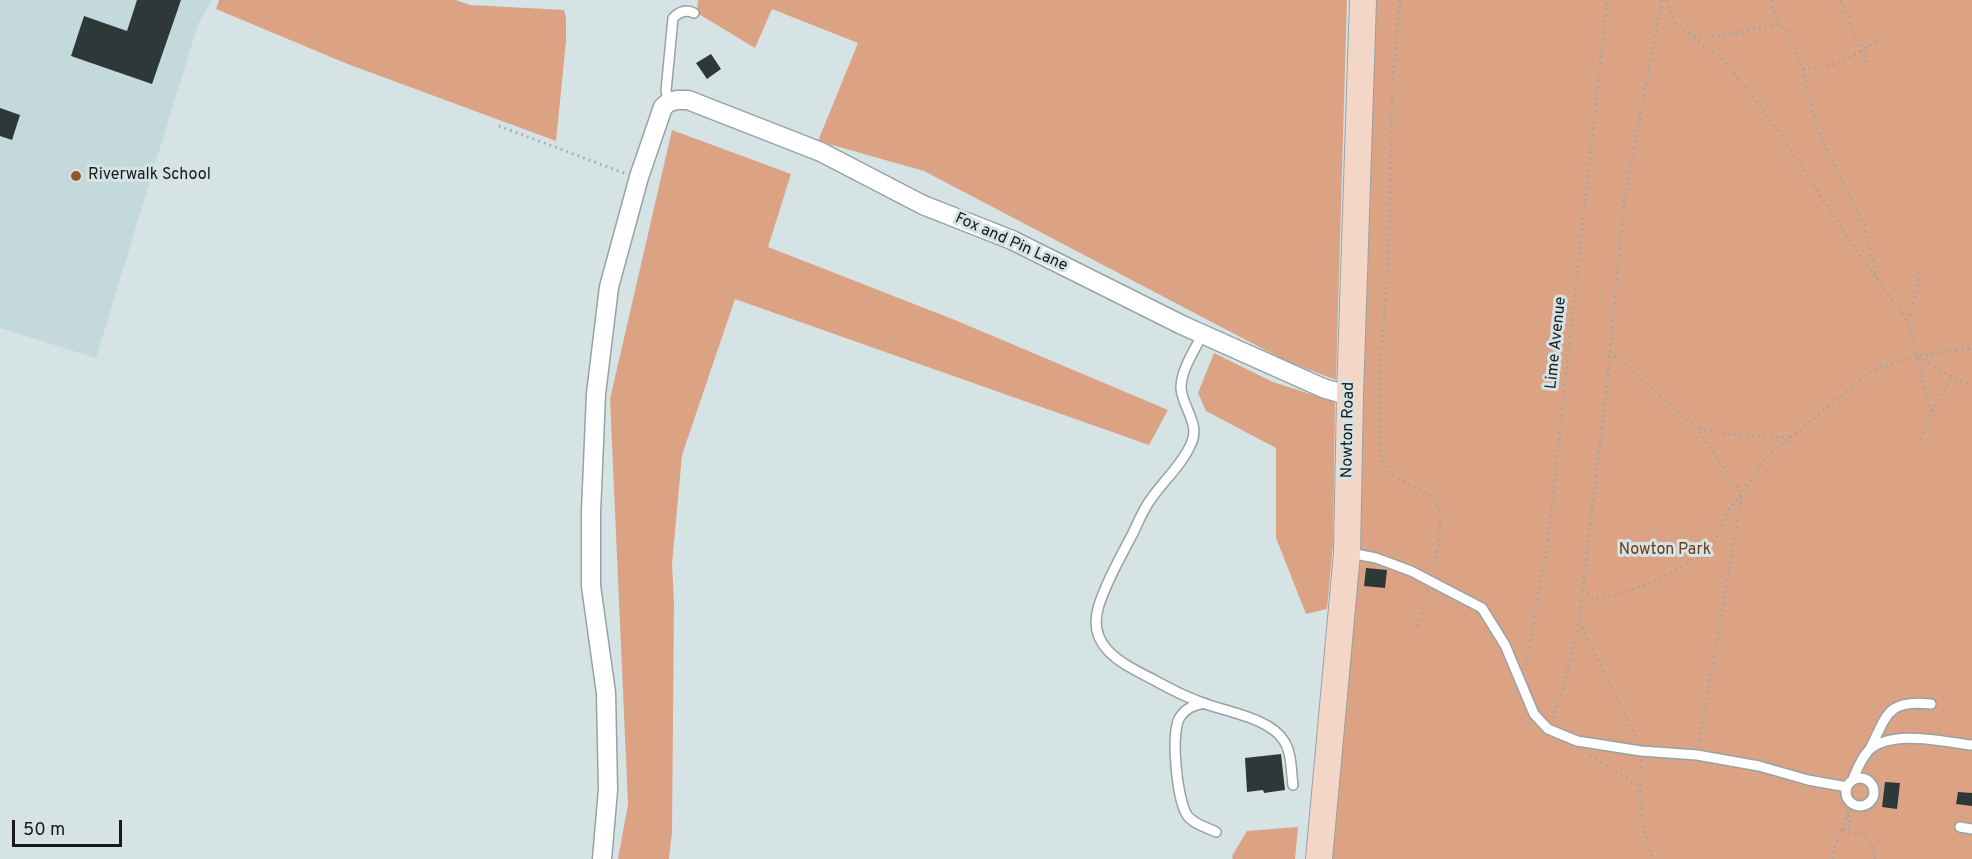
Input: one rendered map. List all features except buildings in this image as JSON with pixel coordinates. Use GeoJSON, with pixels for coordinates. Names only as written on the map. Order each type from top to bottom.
{"type":"FeatureCollection","features":[{"type":"Feature","properties":{"kind":"street","name":"Nowton Road"},"geometry":{"type":"LineString","coordinates":[[1319,859],[1347,553],[1363,0]]}},
{"type":"Feature","properties":{"kind":"street","name":"Fox and Pin Lane"},"geometry":{"type":"LineString","coordinates":[[669,102],[688,100],[821,152],[923,205],[1012,240],[1182,325],[1323,388],[1350,396]]}},
{"type":"Feature","properties":{"kind":"street"},"geometry":{"type":"LineString","coordinates":[[602,859],[608,790],[606,693],[591,586],[591,512],[596,394],[609,287],[641,172],[663,107],[669,102]]}},
{"type":"Feature","properties":{"kind":"lane"},"geometry":{"type":"LineString","coordinates":[[669,102],[666,91],[673,18],[679,12],[694,13]]}},
{"type":"Feature","properties":{"kind":"lane"},"geometry":{"type":"LineString","coordinates":[[1203,333],[1184,371],[1181,387],[1192,421],[1193,441],[1184,457],[1149,500],[1121,556],[1099,604],[1096,620],[1099,636],[1105,648],[1115,659],[1178,693],[1269,726],[1284,740],[1289,752],[1293,785]]}},
{"type":"Feature","properties":{"kind":"lane"},"geometry":{"type":"LineString","coordinates":[[1347,553],[1376,558],[1411,572],[1482,608],[1505,645],[1534,714],[1548,729],[1577,741],[1641,751],[1697,755],[1759,766],[1808,780],[1846,787]]}},
{"type":"Feature","properties":{"kind":"lane"},"geometry":{"type":"LineString","coordinates":[[1178,693],[1182,699],[1181,716],[1175,735],[1181,799],[1188,816],[1198,824],[1216,832]]}},
{"type":"Feature","properties":{"kind":"lane"},"geometry":{"type":"LineString","coordinates":[[1853,779],[1867,779],[1875,790],[1873,799],[1866,805],[1856,806],[1852,803],[1846,796],[1846,787],[1853,779],[1888,713],[1899,704],[1914,702],[1931,704]]}},
{"type":"Feature","properties":{"kind":"lane"},"geometry":{"type":"LineString","coordinates":[[1181,716],[1194,705],[1204,703]]}},
{"type":"Feature","properties":{"kind":"lane"},"geometry":{"type":"LineString","coordinates":[[1870,749],[1885,741],[1904,738],[1972,745]]}},
{"type":"Feature","properties":{"kind":"lane"},"geometry":{"type":"LineString","coordinates":[[1960,827],[1972,829]]}},
{"type":"Feature","properties":{"kind":"path"},"geometry":{"type":"LineString","coordinates":[[1400,0],[1392,84],[1389,248],[1380,372],[1380,452],[1387,472],[1433,498],[1441,511],[1439,542],[1417,626]]}},
{"type":"Feature","properties":{"kind":"path","name":"Lime Avenue"},"geometry":{"type":"LineString","coordinates":[[1522,687],[1548,541],[1607,0]]}},
{"type":"Feature","properties":{"kind":"path"},"geometry":{"type":"LineString","coordinates":[[1664,0],[1675,23],[1724,60],[1773,123],[1858,253],[1908,321],[1931,413]]}},
{"type":"Feature","properties":{"kind":"path"},"geometry":{"type":"LineString","coordinates":[[1548,729],[1563,691],[1579,621],[1610,352],[1624,202],[1664,0]]}},
{"type":"Feature","properties":{"kind":"path"},"geometry":{"type":"LineString","coordinates":[[1772,0],[1777,24],[1786,30],[1803,69],[1817,128],[1864,226],[1879,282]]}},
{"type":"Feature","properties":{"kind":"path"},"geometry":{"type":"LineString","coordinates":[[1841,0],[1867,64]]}},
{"type":"Feature","properties":{"kind":"path"},"geometry":{"type":"LineString","coordinates":[[1692,36],[1721,36],[1777,24]]}},
{"type":"Feature","properties":{"kind":"path"},"geometry":{"type":"LineString","coordinates":[[1803,69],[1833,65],[1862,51],[1880,38]]}},
{"type":"Feature","properties":{"kind":"path"},"geometry":{"type":"LineString","coordinates":[[500,126],[629,175],[641,172]]}},
{"type":"Feature","properties":{"kind":"path"},"geometry":{"type":"LineString","coordinates":[[1908,321],[1917,291],[1919,273]]}},
{"type":"Feature","properties":{"kind":"path"},"geometry":{"type":"LineString","coordinates":[[1583,589],[1594,599],[1615,595],[1662,579],[1712,548],[1729,509],[1742,494],[1766,457],[1873,370],[1917,356],[1972,348]]}},
{"type":"Feature","properties":{"kind":"path"},"geometry":{"type":"LineString","coordinates":[[1610,352],[1697,428],[1742,494],[1697,755]]}},
{"type":"Feature","properties":{"kind":"path"},"geometry":{"type":"LineString","coordinates":[[1917,356],[1952,377],[1972,385]]}},
{"type":"Feature","properties":{"kind":"path"},"geometry":{"type":"LineString","coordinates":[[1921,439],[1931,413],[1952,377]]}},
{"type":"Feature","properties":{"kind":"path"},"geometry":{"type":"LineString","coordinates":[[1697,428],[1717,434],[1742,437],[1791,437]]}},
{"type":"Feature","properties":{"kind":"path"},"geometry":{"type":"LineString","coordinates":[[1579,621],[1633,729],[1641,751],[1642,816],[1653,859]]}},
{"type":"Feature","properties":{"kind":"path"},"geometry":{"type":"LineString","coordinates":[[1577,741],[1594,759],[1640,786]]}},
{"type":"Feature","properties":{"kind":"path"},"geometry":{"type":"LineString","coordinates":[[1833,859],[1835,846],[1852,803]]}},
{"type":"Feature","properties":{"kind":"path"},"geometry":{"type":"LineString","coordinates":[[1848,814],[1849,831]]}},
{"type":"Feature","properties":{"kind":"path"},"geometry":{"type":"LineString","coordinates":[[1843,830],[1862,834],[1872,843],[1875,859]]}},
{"type":"Feature","properties":{"kind":"shaded area","name":"Riverwalk School"},"geometry":{"type":"Polygon","coordinates":[[[0,0],[212,0],[198,24],[96,358],[0,328],[0,0]]]}},
{"type":"Feature","properties":{"kind":"green space"},"geometry":{"type":"Polygon","coordinates":[[[219,0],[456,0],[470,5],[564,10],[566,41],[556,141],[345,63],[216,9],[219,0]]]}},
{"type":"Feature","properties":{"kind":"green space"},"geometry":{"type":"Polygon","coordinates":[[[698,0],[1347,0],[1336,380],[1286,361],[924,171],[818,141],[858,43],[772,9],[755,48],[697,13],[698,0]]]}},
{"type":"Feature","properties":{"kind":"green space","name":"Nowton Park"},"geometry":{"type":"Polygon","coordinates":[[[1374,0],[1972,0],[1972,859],[1326,859],[1374,0]]]}},
{"type":"Feature","properties":{"kind":"green space"},"geometry":{"type":"Polygon","coordinates":[[[672,130],[791,174],[768,247],[955,320],[1168,410],[1149,445],[735,299],[682,455],[672,564],[674,603],[672,832],[669,859],[618,859],[628,804],[610,399],[672,130]]]}},
{"type":"Feature","properties":{"kind":"green space"},"geometry":{"type":"Polygon","coordinates":[[[1214,353],[1273,382],[1335,402],[1333,545],[1327,609],[1306,614],[1276,538],[1276,448],[1206,411],[1198,393],[1214,353]]]}},
{"type":"Feature","properties":{"kind":"green space"},"geometry":{"type":"Polygon","coordinates":[[[1298,827],[1295,859],[1233,859],[1232,856],[1247,831],[1298,827]]]}},
{"type":"Feature","properties":{"kind":"place","name":"Riverwalk School"},"geometry":{"type":"Point","coordinates":[76,176]}}]}
